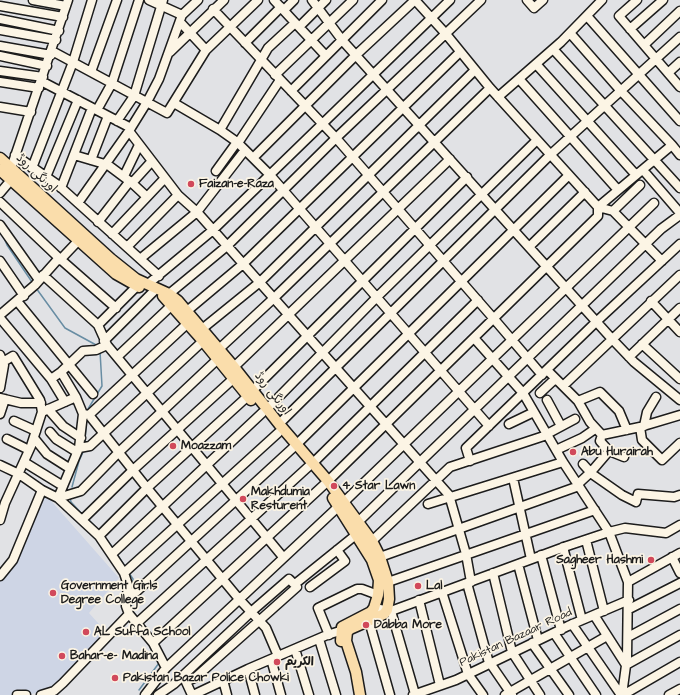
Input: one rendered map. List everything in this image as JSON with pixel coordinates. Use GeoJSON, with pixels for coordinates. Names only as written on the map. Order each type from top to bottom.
{"type":"FeatureCollection","features":[{"type":"Feature","properties":{"kind":"main road","name":"اورنگی روڈ"},"geometry":{"type":"LineString","coordinates":[[0,158],[111,260],[136,279],[163,296],[204,341],[234,367],[250,393],[326,483],[372,541],[380,556],[388,582],[389,610]]}},
{"type":"Feature","properties":{"kind":"main road","name":"اورنگی روڈ"},"geometry":{"type":"LineString","coordinates":[[0,170],[116,274],[137,286],[151,288],[170,294],[202,329],[220,355],[233,379],[250,393]]}},
{"type":"Feature","properties":{"kind":"main road","name":"اورنگی روڈ"},"geometry":{"type":"LineString","coordinates":[[342,504],[377,572],[378,595],[374,608]]}},
{"type":"Feature","properties":{"kind":"main road"},"geometry":{"type":"LineString","coordinates":[[360,695],[356,672],[346,641],[344,631],[345,624],[371,612],[374,608]]}},
{"type":"Feature","properties":{"kind":"main road"},"geometry":{"type":"LineString","coordinates":[[355,695],[340,638],[344,631],[381,616],[389,610]]}},
{"type":"Feature","properties":{"kind":"street"},"geometry":{"type":"LineString","coordinates":[[11,168],[56,40],[67,3],[33,0]]}},
{"type":"Feature","properties":{"kind":"street"},"geometry":{"type":"LineString","coordinates":[[32,168],[73,62],[92,0]]}},
{"type":"Feature","properties":{"kind":"street"},"geometry":{"type":"LineString","coordinates":[[91,72],[116,0]]}},
{"type":"Feature","properties":{"kind":"street"},"geometry":{"type":"LineString","coordinates":[[61,188],[95,109],[112,83],[138,0]]}},
{"type":"Feature","properties":{"kind":"street"},"geometry":{"type":"LineString","coordinates":[[149,0],[162,3],[181,18],[190,33],[206,50]]}},
{"type":"Feature","properties":{"kind":"street"},"geometry":{"type":"LineString","coordinates":[[78,203],[130,130],[147,102],[168,55],[181,18],[198,0]]}},
{"type":"Feature","properties":{"kind":"street"},"geometry":{"type":"LineString","coordinates":[[168,55],[213,9],[224,0]]}},
{"type":"Feature","properties":{"kind":"street"},"geometry":{"type":"LineString","coordinates":[[0,46],[51,53],[73,62],[167,113],[206,50],[229,26],[258,0]]}},
{"type":"Feature","properties":{"kind":"street"},"geometry":{"type":"LineString","coordinates":[[274,0],[326,56]]}},
{"type":"Feature","properties":{"kind":"street"},"geometry":{"type":"LineString","coordinates":[[245,42],[294,0]]}},
{"type":"Feature","properties":{"kind":"street"},"geometry":{"type":"LineString","coordinates":[[312,0],[342,40],[596,322],[629,356],[680,400]]}},
{"type":"Feature","properties":{"kind":"street"},"geometry":{"type":"LineString","coordinates":[[220,130],[260,59],[268,48],[326,0]]}},
{"type":"Feature","properties":{"kind":"street"},"geometry":{"type":"LineString","coordinates":[[216,171],[237,143],[278,77],[353,0]]}},
{"type":"Feature","properties":{"kind":"street"},"geometry":{"type":"LineString","coordinates":[[291,91],[382,0]]}},
{"type":"Feature","properties":{"kind":"street"},"geometry":{"type":"LineString","coordinates":[[51,379],[61,372],[83,351],[102,346],[151,288],[158,276],[213,230],[450,0]]}},
{"type":"Feature","properties":{"kind":"street"},"geometry":{"type":"LineString","coordinates":[[170,294],[227,246],[336,138],[481,0]]}},
{"type":"Feature","properties":{"kind":"street"},"geometry":{"type":"LineString","coordinates":[[527,0],[534,8],[543,0]]}},
{"type":"Feature","properties":{"kind":"street"},"geometry":{"type":"LineString","coordinates":[[498,97],[553,49],[602,0]]}},
{"type":"Feature","properties":{"kind":"street"},"geometry":{"type":"LineString","coordinates":[[637,0],[619,16],[655,60],[679,84]]}},
{"type":"Feature","properties":{"kind":"street"},"geometry":{"type":"LineString","coordinates":[[630,29],[663,0]]}},
{"type":"Feature","properties":{"kind":"street"},"geometry":{"type":"LineString","coordinates":[[253,158],[356,55],[417,1],[490,88],[598,207],[613,211],[662,261]]}},
{"type":"Feature","properties":{"kind":"street"},"geometry":{"type":"LineString","coordinates":[[117,121],[134,96],[162,3]]}},
{"type":"Feature","properties":{"kind":"street"},"geometry":{"type":"LineString","coordinates":[[0,6],[63,17]]}},
{"type":"Feature","properties":{"kind":"street"},"geometry":{"type":"LineString","coordinates":[[213,9],[336,138],[494,318],[527,358],[544,372],[555,378],[578,400],[595,429],[602,435]]}},
{"type":"Feature","properties":{"kind":"street"},"geometry":{"type":"LineString","coordinates":[[644,45],[680,12]]}},
{"type":"Feature","properties":{"kind":"street"},"geometry":{"type":"LineString","coordinates":[[587,16],[638,76],[680,122]]}},
{"type":"Feature","properties":{"kind":"street"},"geometry":{"type":"LineString","coordinates":[[0,19],[59,31]]}},
{"type":"Feature","properties":{"kind":"street"},"geometry":{"type":"LineString","coordinates":[[0,30],[56,40]]}},
{"type":"Feature","properties":{"kind":"street"},"geometry":{"type":"LineString","coordinates":[[570,33],[680,155]]}},
{"type":"Feature","properties":{"kind":"street"},"geometry":{"type":"LineString","coordinates":[[127,571],[223,484],[279,429],[335,368],[444,262],[550,155],[680,37]]}},
{"type":"Feature","properties":{"kind":"street"},"geometry":{"type":"LineString","coordinates":[[553,49],[680,188]]}},
{"type":"Feature","properties":{"kind":"street"},"geometry":{"type":"LineString","coordinates":[[187,311],[244,264],[460,52]]}},
{"type":"Feature","properties":{"kind":"street"},"geometry":{"type":"LineString","coordinates":[[0,56],[47,66]]}},
{"type":"Feature","properties":{"kind":"street"},"geometry":{"type":"LineString","coordinates":[[668,73],[680,62]]}},
{"type":"Feature","properties":{"kind":"street"},"geometry":{"type":"LineString","coordinates":[[358,522],[581,305],[661,229],[680,214],[588,121],[536,64]]}},
{"type":"Feature","properties":{"kind":"street"},"geometry":{"type":"LineString","coordinates":[[202,329],[260,282],[475,70]]}},
{"type":"Feature","properties":{"kind":"street"},"geometry":{"type":"LineString","coordinates":[[0,71],[41,82],[108,116],[130,130],[139,145],[178,195],[197,212],[289,314],[335,368],[437,479],[450,498],[459,529],[466,554],[469,582],[489,663],[509,694],[607,636]]}},
{"type":"Feature","properties":{"kind":"street"},"geometry":{"type":"LineString","coordinates":[[519,79],[618,190]]}},
{"type":"Feature","properties":{"kind":"street"},"geometry":{"type":"LineString","coordinates":[[0,82],[41,82]]}},
{"type":"Feature","properties":{"kind":"street"},"geometry":{"type":"LineString","coordinates":[[58,498],[81,491],[119,452],[163,412],[220,355],[274,298],[490,88]]}},
{"type":"Feature","properties":{"kind":"street"},"geometry":{"type":"LineString","coordinates":[[46,177],[78,100]]}},
{"type":"Feature","properties":{"kind":"street"},"geometry":{"type":"LineString","coordinates":[[174,103],[220,130],[245,150],[270,175],[390,315],[489,426]]}},
{"type":"Feature","properties":{"kind":"street"},"geometry":{"type":"LineString","coordinates":[[0,107],[31,112]]}},
{"type":"Feature","properties":{"kind":"street"},"geometry":{"type":"LineString","coordinates":[[91,160],[108,116]]}},
{"type":"Feature","properties":{"kind":"street"},"geometry":{"type":"LineString","coordinates":[[115,552],[265,411],[376,298],[537,140]]}},
{"type":"Feature","properties":{"kind":"street"},"geometry":{"type":"LineString","coordinates":[[129,180],[139,145]]}},
{"type":"Feature","properties":{"kind":"street"},"geometry":{"type":"LineString","coordinates":[[155,641],[223,580],[326,483],[598,216],[598,207],[672,145]]}},
{"type":"Feature","properties":{"kind":"street"},"geometry":{"type":"LineString","coordinates":[[140,259],[197,212],[245,150]]}},
{"type":"Feature","properties":{"kind":"street"},"geometry":{"type":"LineString","coordinates":[[15,155],[61,188],[158,276]]}},
{"type":"Feature","properties":{"kind":"street"},"geometry":{"type":"LineString","coordinates":[[74,155],[105,164],[129,180],[147,197]]}},
{"type":"Feature","properties":{"kind":"street"},"geometry":{"type":"LineString","coordinates":[[234,367],[450,159]]}},
{"type":"Feature","properties":{"kind":"street"},"geometry":{"type":"LineString","coordinates":[[98,222],[129,180],[152,161]]}},
{"type":"Feature","properties":{"kind":"street"},"geometry":{"type":"LineString","coordinates":[[127,594],[136,592],[294,446],[569,175]]}},
{"type":"Feature","properties":{"kind":"street"},"geometry":{"type":"LineString","coordinates":[[101,533],[147,488],[250,393],[466,177]]}},
{"type":"Feature","properties":{"kind":"street"},"geometry":{"type":"LineString","coordinates":[[112,234],[165,178]]}},
{"type":"Feature","properties":{"kind":"street"},"geometry":{"type":"LineString","coordinates":[[0,193],[11,180]]}},
{"type":"Feature","properties":{"kind":"street"},"geometry":{"type":"LineString","coordinates":[[613,211],[640,185]]}},
{"type":"Feature","properties":{"kind":"street"},"geometry":{"type":"LineString","coordinates":[[530,247],[584,192]]}},
{"type":"Feature","properties":{"kind":"street"},"geometry":{"type":"LineString","coordinates":[[127,247],[178,195]]}},
{"type":"Feature","properties":{"kind":"street"},"geometry":{"type":"LineString","coordinates":[[0,202],[59,259],[116,308]]}},
{"type":"Feature","properties":{"kind":"street"},"geometry":{"type":"LineString","coordinates":[[145,695],[166,668],[342,504],[654,203]]}},
{"type":"Feature","properties":{"kind":"street"},"geometry":{"type":"LineString","coordinates":[[0,225],[41,278],[98,325],[102,346],[117,357],[283,558]]}},
{"type":"Feature","properties":{"kind":"street"},"geometry":{"type":"LineString","coordinates":[[2,314],[24,296],[78,241]]}},
{"type":"Feature","properties":{"kind":"street"},"geometry":{"type":"LineString","coordinates":[[470,461],[466,448],[596,322],[680,244]]}},
{"type":"Feature","properties":{"kind":"street"},"geometry":{"type":"LineString","coordinates":[[0,261],[24,296]]}},
{"type":"Feature","properties":{"kind":"street"},"geometry":{"type":"LineString","coordinates":[[563,386],[680,275]]}},
{"type":"Feature","properties":{"kind":"street"},"geometry":{"type":"LineString","coordinates":[[98,325],[137,286]]}},
{"type":"Feature","properties":{"kind":"street"},"geometry":{"type":"LineString","coordinates":[[139,622],[310,465],[478,300]]}},
{"type":"Feature","properties":{"kind":"street"},"geometry":{"type":"LineString","coordinates":[[651,301],[680,332]]}},
{"type":"Feature","properties":{"kind":"street"},"geometry":{"type":"LineString","coordinates":[[17,302],[94,394]]}},
{"type":"Feature","properties":{"kind":"street"},"geometry":{"type":"LineString","coordinates":[[0,303],[2,314],[51,379],[65,402]]}},
{"type":"Feature","properties":{"kind":"street"},"geometry":{"type":"LineString","coordinates":[[117,357],[172,305]]}},
{"type":"Feature","properties":{"kind":"street"},"geometry":{"type":"LineString","coordinates":[[629,356],[680,308]]}},
{"type":"Feature","properties":{"kind":"street"},"geometry":{"type":"LineString","coordinates":[[82,448],[80,438],[86,414],[132,375],[188,323]]}},
{"type":"Feature","properties":{"kind":"street"},"geometry":{"type":"LineString","coordinates":[[474,338],[523,393],[563,462],[609,532],[628,582],[628,637],[622,695]]}},
{"type":"Feature","properties":{"kind":"street"},"geometry":{"type":"LineString","coordinates":[[58,498],[69,468],[82,448],[103,434],[204,341]]}},
{"type":"Feature","properties":{"kind":"street"},"geometry":{"type":"LineString","coordinates":[[642,344],[680,379]]}},
{"type":"Feature","properties":{"kind":"street"},"geometry":{"type":"LineString","coordinates":[[0,388],[1,359],[13,356],[45,411],[80,438]]}},
{"type":"Feature","properties":{"kind":"street"},"geometry":{"type":"LineString","coordinates":[[61,372],[86,414],[119,452],[239,600],[266,628],[274,658],[281,695]]}},
{"type":"Feature","properties":{"kind":"street"},"geometry":{"type":"LineString","coordinates":[[540,393],[555,378]]}},
{"type":"Feature","properties":{"kind":"street"},"geometry":{"type":"LineString","coordinates":[[85,518],[133,470],[233,379]]}},
{"type":"Feature","properties":{"kind":"street"},"geometry":{"type":"LineString","coordinates":[[578,400],[600,392],[618,411],[627,430]]}},
{"type":"Feature","properties":{"kind":"street"},"geometry":{"type":"LineString","coordinates":[[0,520],[5,503],[19,474],[45,411],[76,397]]}},
{"type":"Feature","properties":{"kind":"street"},"geometry":{"type":"LineString","coordinates":[[656,397],[642,427],[642,440],[662,460],[680,443]]}},
{"type":"Feature","properties":{"kind":"street"},"geometry":{"type":"LineString","coordinates":[[0,414],[2,398],[21,403],[41,403]]}},
{"type":"Feature","properties":{"kind":"street"},"geometry":{"type":"LineString","coordinates":[[547,400],[561,426]]}},
{"type":"Feature","properties":{"kind":"street"},"geometry":{"type":"LineString","coordinates":[[509,424],[534,412]]}},
{"type":"Feature","properties":{"kind":"street"},"geometry":{"type":"LineString","coordinates":[[602,435],[642,427],[680,415]]}},
{"type":"Feature","properties":{"kind":"street"},"geometry":{"type":"LineString","coordinates":[[372,541],[450,467],[547,434],[575,419]]}},
{"type":"Feature","properties":{"kind":"street"},"geometry":{"type":"LineString","coordinates":[[14,421],[35,435],[47,454],[69,468]]}},
{"type":"Feature","properties":{"kind":"street"},"geometry":{"type":"LineString","coordinates":[[556,450],[582,438],[595,429]]}},
{"type":"Feature","properties":{"kind":"street"},"geometry":{"type":"LineString","coordinates":[[50,432],[56,439],[82,448]]}},
{"type":"Feature","properties":{"kind":"street"},"geometry":{"type":"LineString","coordinates":[[602,435],[600,441],[608,451],[624,457]]}},
{"type":"Feature","properties":{"kind":"street"},"geometry":{"type":"LineString","coordinates":[[7,438],[29,450]]}},
{"type":"Feature","properties":{"kind":"street"},"geometry":{"type":"LineString","coordinates":[[380,556],[459,529],[578,485],[608,451]]}},
{"type":"Feature","properties":{"kind":"street"},"geometry":{"type":"LineString","coordinates":[[24,462],[63,486]]}},
{"type":"Feature","properties":{"kind":"street"},"geometry":{"type":"LineString","coordinates":[[428,504],[563,462]]}},
{"type":"Feature","properties":{"kind":"street"},"geometry":{"type":"LineString","coordinates":[[582,464],[622,495],[636,502],[638,494],[674,497],[680,495]]}},
{"type":"Feature","properties":{"kind":"street"},"geometry":{"type":"LineString","coordinates":[[0,465],[19,474],[42,490],[58,498],[85,518],[101,533],[127,571],[128,585],[126,606],[129,614],[139,622],[155,641],[166,668]]}},
{"type":"Feature","properties":{"kind":"street"},"geometry":{"type":"LineString","coordinates":[[513,478],[531,559]]}},
{"type":"Feature","properties":{"kind":"street"},"geometry":{"type":"LineString","coordinates":[[0,576],[13,560],[42,490]]}},
{"type":"Feature","properties":{"kind":"street"},"geometry":{"type":"LineString","coordinates":[[388,582],[595,510]]}},
{"type":"Feature","properties":{"kind":"street"},"geometry":{"type":"LineString","coordinates":[[374,608],[389,610],[563,547],[609,532],[625,528],[666,533],[680,525]]}},
{"type":"Feature","properties":{"kind":"street"},"geometry":{"type":"LineString","coordinates":[[295,584],[357,534]]}},
{"type":"Feature","properties":{"kind":"street"},"geometry":{"type":"LineString","coordinates":[[586,540],[604,611]]}},
{"type":"Feature","properties":{"kind":"street"},"geometry":{"type":"LineString","coordinates":[[563,547],[582,620]]}},
{"type":"Feature","properties":{"kind":"street"},"geometry":{"type":"LineString","coordinates":[[310,587],[345,561],[337,550]]}},
{"type":"Feature","properties":{"kind":"street"},"geometry":{"type":"LineString","coordinates":[[628,582],[680,553]]}},
{"type":"Feature","properties":{"kind":"street"},"geometry":{"type":"LineString","coordinates":[[541,555],[557,631],[570,658],[596,695]]}},
{"type":"Feature","properties":{"kind":"street"},"geometry":{"type":"LineString","coordinates":[[672,557],[680,573]]}},
{"type":"Feature","properties":{"kind":"street"},"geometry":{"type":"LineString","coordinates":[[518,564],[535,641],[550,669],[569,695]]}},
{"type":"Feature","properties":{"kind":"street"},"geometry":{"type":"LineString","coordinates":[[493,573],[512,652],[540,695]]}},
{"type":"Feature","properties":{"kind":"street"},"geometry":{"type":"LineString","coordinates":[[158,695],[174,684],[251,612],[289,579],[297,587],[196,677],[186,682],[195,694],[274,658],[329,635],[344,631]]}},
{"type":"Feature","properties":{"kind":"street"},"geometry":{"type":"LineString","coordinates":[[629,609],[680,583]]}},
{"type":"Feature","properties":{"kind":"street"},"geometry":{"type":"LineString","coordinates":[[329,635],[318,608],[357,589],[362,589],[378,595]]}},
{"type":"Feature","properties":{"kind":"street"},"geometry":{"type":"LineString","coordinates":[[442,592],[468,674],[483,695]]}},
{"type":"Feature","properties":{"kind":"street"},"geometry":{"type":"LineString","coordinates":[[419,600],[440,685]]}},
{"type":"Feature","properties":{"kind":"street","name":"Pakistan Bazaar Road"},"geometry":{"type":"LineString","coordinates":[[414,695],[433,692],[440,685],[468,674],[572,624],[629,600]]}},
{"type":"Feature","properties":{"kind":"street"},"geometry":{"type":"LineString","coordinates":[[628,637],[680,609]]}},
{"type":"Feature","properties":{"kind":"street"},"geometry":{"type":"LineString","coordinates":[[389,610],[414,695]]}},
{"type":"Feature","properties":{"kind":"street"},"geometry":{"type":"LineString","coordinates":[[41,695],[54,691],[63,683],[129,614]]}},
{"type":"Feature","properties":{"kind":"street"},"geometry":{"type":"LineString","coordinates":[[594,615],[626,665]]}},
{"type":"Feature","properties":{"kind":"street"},"geometry":{"type":"LineString","coordinates":[[369,621],[390,695]]}},
{"type":"Feature","properties":{"kind":"street"},"geometry":{"type":"LineString","coordinates":[[572,624],[622,695]]}},
{"type":"Feature","properties":{"kind":"street"},"geometry":{"type":"LineString","coordinates":[[626,665],[680,635]]}},
{"type":"Feature","properties":{"kind":"street"},"geometry":{"type":"LineString","coordinates":[[319,639],[336,695]]}},
{"type":"Feature","properties":{"kind":"street"},"geometry":{"type":"LineString","coordinates":[[296,649],[309,695]]}},
{"type":"Feature","properties":{"kind":"street"},"geometry":{"type":"LineString","coordinates":[[622,695],[680,662]]}},
{"type":"Feature","properties":{"kind":"street"},"geometry":{"type":"LineString","coordinates":[[248,669],[255,695]]}},
{"type":"Feature","properties":{"kind":"street"},"geometry":{"type":"LineString","coordinates":[[223,680],[227,695]]}},
{"type":"Feature","properties":{"kind":"street"},"geometry":{"type":"LineString","coordinates":[[669,695],[680,689]]}},
{"type":"Feature","properties":{"kind":"street"},"geometry":{"type":"LineString","coordinates":[[17,695],[26,695]]}},
{"type":"Feature","properties":{"kind":"shaded area","name":"Government Girls Degree College"},"geometry":{"type":"Polygon","coordinates":[[[45,494],[119,578],[89,613],[108,634],[51,691],[30,694],[21,689],[14,695],[0,695],[0,579],[12,567],[45,494]]]}},
{"type":"Feature","properties":{"kind":"waterway"},"geometry":{"type":"LineString","coordinates":[[4,238],[7,245],[32,282]]}},
{"type":"Feature","properties":{"kind":"waterway"},"geometry":{"type":"LineString","coordinates":[[36,288],[65,328],[98,346]]}},
{"type":"Feature","properties":{"kind":"waterway"},"geometry":{"type":"LineString","coordinates":[[88,409],[102,386],[100,351]]}},
{"type":"Feature","properties":{"kind":"waterway"},"geometry":{"type":"LineString","coordinates":[[85,444],[86,422]]}},
{"type":"Feature","properties":{"kind":"waterway"},"geometry":{"type":"LineString","coordinates":[[72,487],[79,461],[84,450]]}},
{"type":"Feature","properties":{"kind":"waterway"},"geometry":{"type":"LineString","coordinates":[[70,498],[71,502],[83,515]]}},
{"type":"Feature","properties":{"kind":"waterway"},"geometry":{"type":"LineString","coordinates":[[88,519],[99,531]]}},
{"type":"Feature","properties":{"kind":"waterway"},"geometry":{"type":"LineString","coordinates":[[103,535],[114,549]]}},
{"type":"Feature","properties":{"kind":"waterway"},"geometry":{"type":"LineString","coordinates":[[117,554],[126,568]]}},
{"type":"Feature","properties":{"kind":"waterway"},"geometry":{"type":"LineString","coordinates":[[129,573],[133,579],[132,587]]}},
{"type":"Feature","properties":{"kind":"waterway"},"geometry":{"type":"LineString","coordinates":[[131,600],[132,611],[138,618]]}},
{"type":"Feature","properties":{"kind":"waterway"},"geometry":{"type":"LineString","coordinates":[[139,690],[159,663]]}},
{"type":"Feature","properties":{"kind":"place","name":"Faizan-e-Raza"},"geometry":{"type":"Point","coordinates":[191,184]}},
{"type":"Feature","properties":{"kind":"place","name":"Moazzam"},"geometry":{"type":"Point","coordinates":[173,446]}},
{"type":"Feature","properties":{"kind":"place","name":"Abu Hurairah"},"geometry":{"type":"Point","coordinates":[573,452]}},
{"type":"Feature","properties":{"kind":"place","name":"4 Star Lawn"},"geometry":{"type":"Point","coordinates":[334,486]}},
{"type":"Feature","properties":{"kind":"place","name":"Makhdumia Resturent"},"geometry":{"type":"Point","coordinates":[243,499]}},
{"type":"Feature","properties":{"kind":"place","name":"Sagheer Hashmi"},"geometry":{"type":"Point","coordinates":[651,560]}},
{"type":"Feature","properties":{"kind":"place","name":"Lal"},"geometry":{"type":"Point","coordinates":[418,586]}},
{"type":"Feature","properties":{"kind":"place","name":"Government Girls Degree College"},"geometry":{"type":"Point","coordinates":[53,593]}},
{"type":"Feature","properties":{"kind":"place","name":"Dabba More"},"geometry":{"type":"Point","coordinates":[366,625]}},
{"type":"Feature","properties":{"kind":"place","name":"AL Suffa School"},"geometry":{"type":"Point","coordinates":[86,632]}},
{"type":"Feature","properties":{"kind":"place","name":"Bahar-e- Madina"},"geometry":{"type":"Point","coordinates":[62,656]}},
{"type":"Feature","properties":{"kind":"place","name":"الکریم"},"geometry":{"type":"Point","coordinates":[277,662]}},
{"type":"Feature","properties":{"kind":"place","name":"Pakistan Bazar Police Chowki"},"geometry":{"type":"Point","coordinates":[115,678]}}]}
